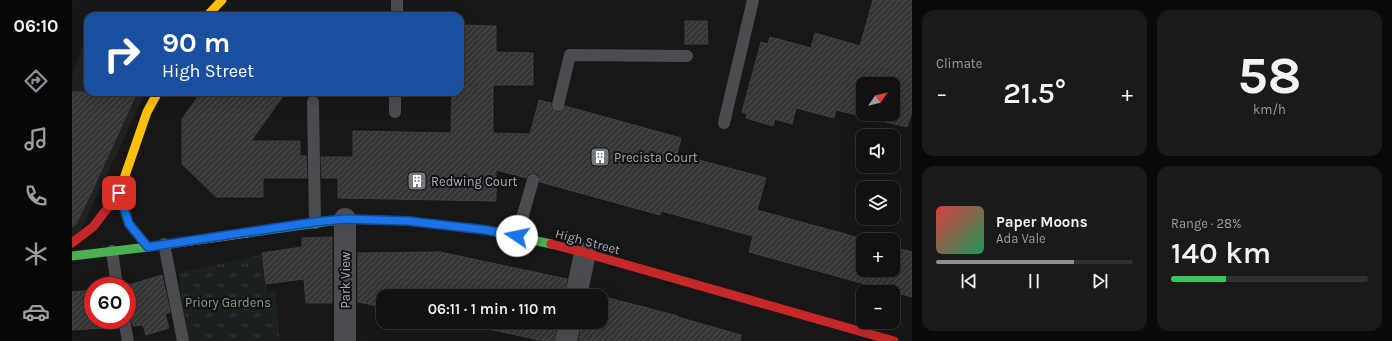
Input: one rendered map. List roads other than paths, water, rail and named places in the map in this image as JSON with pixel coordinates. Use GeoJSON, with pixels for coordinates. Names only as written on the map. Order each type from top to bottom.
{"type":"FeatureCollection","features":[{"type":"Feature","properties":{"kind":"main road"},"geometry":{"type":"LineString","coordinates":[[211,12],[222,0]]}},
{"type":"Feature","properties":{"kind":"main road"},"geometry":{"type":"LineString","coordinates":[[72,243],[93,227],[119,193],[148,112],[156,96]]}},
{"type":"Feature","properties":{"kind":"main road"},"geometry":{"type":"LineString","coordinates":[[119,193],[129,224],[148,247]]}},
{"type":"Feature","properties":{"kind":"main road","name":"High Street"},"geometry":{"type":"LineString","coordinates":[[72,256],[148,247],[315,222],[345,219],[408,221],[486,230],[517,236],[585,253],[894,341]]}},
{"type":"Feature","properties":{"kind":"street","name":"Park View"},"geometry":{"type":"LineString","coordinates":[[345,219],[345,341]]}},
{"type":"Feature","properties":{"kind":"street"},"geometry":{"type":"LineString","coordinates":[[577,289],[585,253]]}},
{"type":"Feature","properties":{"kind":"street"},"geometry":{"type":"LineString","coordinates":[[566,341],[569,329]]}},
{"type":"Feature","properties":{"kind":"lane"},"geometry":{"type":"LineString","coordinates":[[397,0],[397,12]]}},
{"type":"Feature","properties":{"kind":"lane"},"geometry":{"type":"LineString","coordinates":[[724,123],[753,0]]}},
{"type":"Feature","properties":{"kind":"lane"},"geometry":{"type":"LineString","coordinates":[[558,104],[570,55],[687,56]]}},
{"type":"Feature","properties":{"kind":"lane"},"geometry":{"type":"LineString","coordinates":[[395,96],[395,112]]}},
{"type":"Feature","properties":{"kind":"lane"},"geometry":{"type":"LineString","coordinates":[[313,102],[315,222]]}},
{"type":"Feature","properties":{"kind":"lane"},"geometry":{"type":"LineString","coordinates":[[517,236],[532,180]]}},
{"type":"Feature","properties":{"kind":"lane"},"geometry":{"type":"LineString","coordinates":[[164,244],[183,341]]}},
{"type":"Feature","properties":{"kind":"lane"},"geometry":{"type":"LineString","coordinates":[[112,251],[116,277]]}},
{"type":"Feature","properties":{"kind":"lane"},"geometry":{"type":"LineString","coordinates":[[126,329],[128,341]]}},
{"type":"Feature","properties":{"kind":"place","name":"Precista Court"},"geometry":{"type":"Point","coordinates":[600,157]}},
{"type":"Feature","properties":{"kind":"place","name":"Redwing Court"},"geometry":{"type":"Point","coordinates":[417,181]}},
{"type":"Feature","properties":{"kind":"park label","name":"Priory Gardens"},"geometry":{"type":"Point","coordinates":[228,302]}}]}
